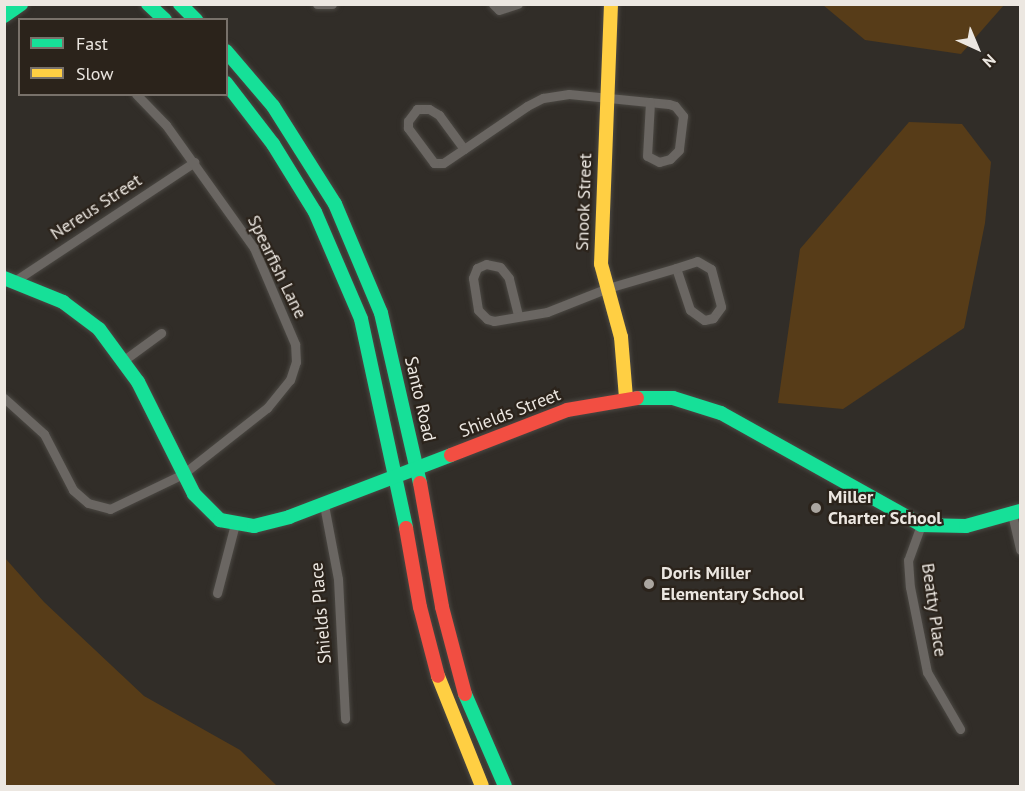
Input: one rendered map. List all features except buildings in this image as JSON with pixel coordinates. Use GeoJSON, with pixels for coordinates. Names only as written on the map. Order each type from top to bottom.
{"type":"FeatureCollection","features":[{"type":"Feature","properties":{"kind":"main road"},"geometry":{"type":"LineString","coordinates":[[4,16],[21,4]]}},
{"type":"Feature","properties":{"kind":"main road"},"geometry":{"type":"LineString","coordinates":[[148,4],[163,18]]}},
{"type":"Feature","properties":{"kind":"main road"},"geometry":{"type":"LineString","coordinates":[[180,4],[194,18]]}},
{"type":"Feature","properties":{"kind":"main road","name":"Snook Street"},"geometry":{"type":"LineString","coordinates":[[611,4],[600,240],[601,264],[621,337],[626,398]]}},
{"type":"Feature","properties":{"kind":"main road","name":"Santo Road"},"geometry":{"type":"LineString","coordinates":[[228,54],[294,136],[335,204],[381,313],[416,468],[442,607],[463,688],[505,786]]}},
{"type":"Feature","properties":{"kind":"main road"},"geometry":{"type":"LineString","coordinates":[[228,86],[273,144],[333,249],[361,318],[397,476],[420,607],[444,699],[482,786]]}},
{"type":"Feature","properties":{"kind":"main road","name":"Shields Street"},"geometry":{"type":"LineString","coordinates":[[10,279],[63,302],[99,329],[124,360],[183,474],[204,507],[220,520],[235,524],[254,526],[274,522],[567,410],[626,398],[673,398],[721,413],[921,525],[966,526],[1016,513]]}},
{"type":"Feature","properties":{"kind":"street"},"geometry":{"type":"LineString","coordinates":[[317,4],[332,4]]}},
{"type":"Feature","properties":{"kind":"street"},"geometry":{"type":"LineString","coordinates":[[493,4],[499,10],[518,4]]}},
{"type":"Feature","properties":{"kind":"street"},"geometry":{"type":"LineString","coordinates":[[464,149],[439,115],[429,109],[412,112],[408,128],[434,163],[443,163],[543,98],[569,94],[608,97],[669,104],[683,116],[679,150],[670,159],[659,162],[647,156],[650,102]]}},
{"type":"Feature","properties":{"kind":"street","name":"Spearfish Lane"},"geometry":{"type":"LineString","coordinates":[[4,398],[44,434],[73,490],[88,503],[110,509],[119,507],[183,474],[280,396],[296,362],[295,344],[285,315],[254,248],[166,125],[138,96]]}},
{"type":"Feature","properties":{"kind":"street","name":"Nereus Street"},"geometry":{"type":"LineString","coordinates":[[10,279],[194,162]]}},
{"type":"Feature","properties":{"kind":"street"},"geometry":{"type":"LineString","coordinates":[[518,315],[509,278],[500,267],[486,264],[477,268],[473,279],[478,310],[487,320],[494,321],[562,308],[608,288],[697,261],[711,269],[721,307],[713,318],[704,320],[690,310],[676,268]]}},
{"type":"Feature","properties":{"kind":"street"},"geometry":{"type":"LineString","coordinates":[[124,360],[161,333]]}},
{"type":"Feature","properties":{"kind":"street","name":"Shields Place"},"geometry":{"type":"LineString","coordinates":[[324,504],[338,579],[345,719]]}},
{"type":"Feature","properties":{"kind":"street"},"geometry":{"type":"LineString","coordinates":[[1016,513],[1020,550]]}},
{"type":"Feature","properties":{"kind":"street"},"geometry":{"type":"LineString","coordinates":[[217,593],[235,524]]}},
{"type":"Feature","properties":{"kind":"street","name":"Beatty Place"},"geometry":{"type":"LineString","coordinates":[[921,525],[908,560],[912,597],[927,672],[960,729]]}},
{"type":"Feature","properties":{"kind":"shaded area"},"geometry":{"type":"Polygon","coordinates":[[[823,5],[1004,5],[961,54],[865,40],[823,5]]]}},
{"type":"Feature","properties":{"kind":"shaded area"},"geometry":{"type":"Polygon","coordinates":[[[909,122],[962,124],[991,162],[985,223],[964,328],[843,409],[778,403],[800,249],[909,122]]]}},
{"type":"Feature","properties":{"kind":"shaded area"},"geometry":{"type":"Polygon","coordinates":[[[5,558],[44,602],[144,696],[240,750],[277,786],[5,786],[5,558]]]}},
{"type":"Feature","properties":{"kind":"traffic: fast"},"geometry":{"type":"LineString","coordinates":[[4,16],[21,4]]}},
{"type":"Feature","properties":{"kind":"traffic: fast"},"geometry":{"type":"LineString","coordinates":[[148,4],[163,18]]}},
{"type":"Feature","properties":{"kind":"traffic: fast"},"geometry":{"type":"LineString","coordinates":[[180,4],[194,18]]}},
{"type":"Feature","properties":{"kind":"traffic: fast"},"geometry":{"type":"LineString","coordinates":[[228,53],[273,106],[335,204],[381,313],[420,483]]}},
{"type":"Feature","properties":{"kind":"traffic: fast"},"geometry":{"type":"LineString","coordinates":[[228,86],[273,144],[315,212],[361,319],[406,528]]}},
{"type":"Feature","properties":{"kind":"traffic: fast"},"geometry":{"type":"LineString","coordinates":[[4,278],[63,302],[99,329],[138,382],[194,494],[220,520],[254,526],[289,517],[451,455]]}},
{"type":"Feature","properties":{"kind":"traffic: fast"},"geometry":{"type":"LineString","coordinates":[[637,398],[673,398],[721,413],[921,525],[966,526],[1020,511]]}},
{"type":"Feature","properties":{"kind":"traffic: fast"},"geometry":{"type":"LineString","coordinates":[[465,694],[505,786]]}},
{"type":"Feature","properties":{"kind":"traffic: slow"},"geometry":{"type":"LineString","coordinates":[[611,4],[601,264],[621,337],[626,398]]}},
{"type":"Feature","properties":{"kind":"traffic: slow"},"geometry":{"type":"LineString","coordinates":[[438,676],[482,786]]}},
{"type":"Feature","properties":{"kind":"traffic: jam"},"geometry":{"type":"LineString","coordinates":[[451,455],[567,410],[637,398]]}},
{"type":"Feature","properties":{"kind":"traffic: jam"},"geometry":{"type":"LineString","coordinates":[[420,483],[442,607],[465,694]]}},
{"type":"Feature","properties":{"kind":"traffic: jam"},"geometry":{"type":"LineString","coordinates":[[406,528],[420,607],[438,676]]}},
{"type":"Feature","properties":{"kind":"place","name":"Miller Charter School"},"geometry":{"type":"Point","coordinates":[816,508]}},
{"type":"Feature","properties":{"kind":"place","name":"Doris Miller Elementary School"},"geometry":{"type":"Point","coordinates":[649,584]}}]}
